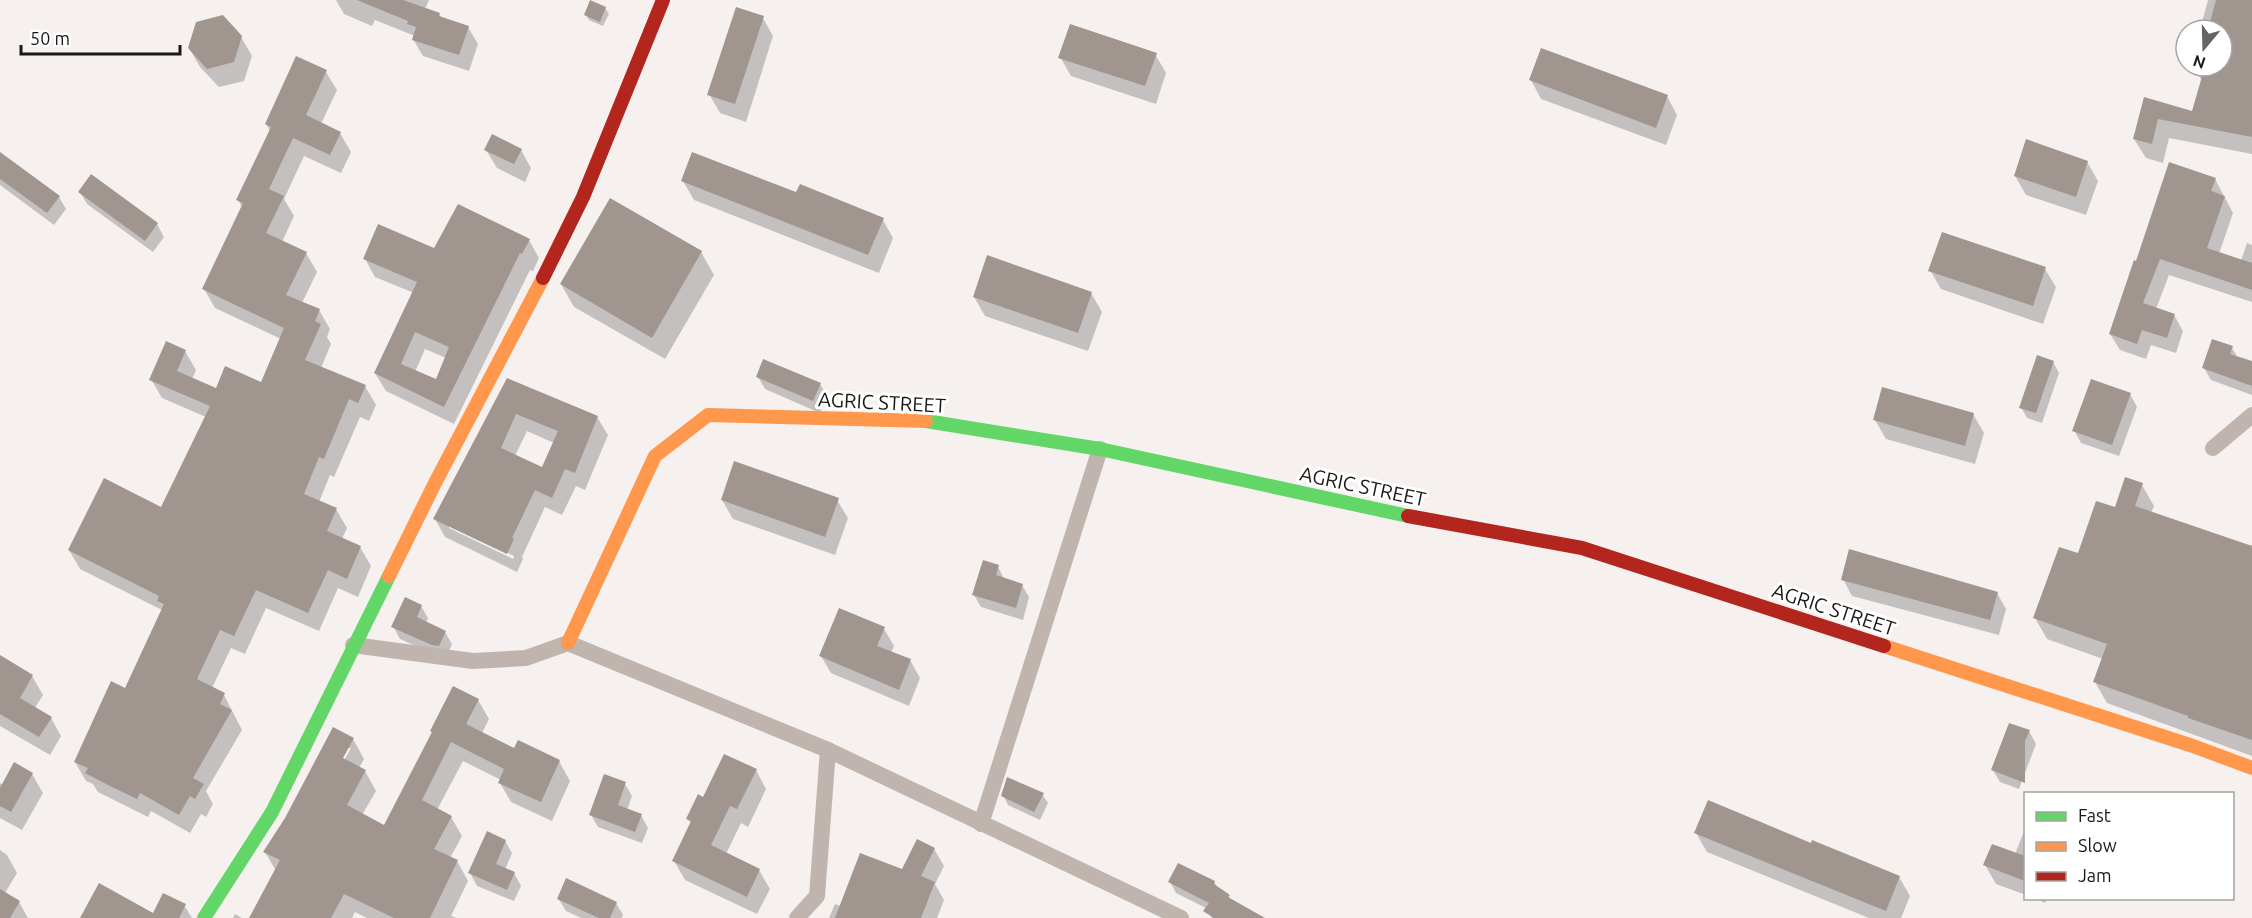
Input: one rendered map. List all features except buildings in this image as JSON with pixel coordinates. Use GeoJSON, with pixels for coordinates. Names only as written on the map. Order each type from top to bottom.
{"type":"FeatureCollection","features":[{"type":"Feature","properties":{"kind":"street"},"geometry":{"type":"LineString","coordinates":[[204,918],[272,812],[435,483],[531,302],[583,197],[663,0]]}},
{"type":"Feature","properties":{"kind":"street","name":"AGRIC STREET"},"geometry":{"type":"LineString","coordinates":[[568,642],[655,456],[708,415],[918,420],[1100,449],[1413,517],[1582,548],[2193,746],[2252,768]]}},
{"type":"Feature","properties":{"kind":"street"},"geometry":{"type":"LineString","coordinates":[[2213,448],[2252,415]]}},
{"type":"Feature","properties":{"kind":"street"},"geometry":{"type":"LineString","coordinates":[[981,824],[1100,449]]}},
{"type":"Feature","properties":{"kind":"street"},"geometry":{"type":"LineString","coordinates":[[353,645],[473,661],[526,658],[568,642],[828,750],[1181,918]]}},
{"type":"Feature","properties":{"kind":"street"},"geometry":{"type":"LineString","coordinates":[[797,918],[817,896],[828,750]]}},
{"type":"Feature","properties":{"kind":"traffic: fast"},"geometry":{"type":"LineString","coordinates":[[926,421],[1100,449],[1408,516]]}},
{"type":"Feature","properties":{"kind":"traffic: fast"},"geometry":{"type":"LineString","coordinates":[[204,918],[272,812],[389,576]]}},
{"type":"Feature","properties":{"kind":"traffic: slow"},"geometry":{"type":"LineString","coordinates":[[389,576],[435,483],[543,278]]}},
{"type":"Feature","properties":{"kind":"traffic: slow"},"geometry":{"type":"LineString","coordinates":[[568,643],[655,456],[708,415],[926,421]]}},
{"type":"Feature","properties":{"kind":"traffic: slow"},"geometry":{"type":"LineString","coordinates":[[1884,646],[2193,746],[2252,768]]}},
{"type":"Feature","properties":{"kind":"traffic: jam"},"geometry":{"type":"LineString","coordinates":[[543,278],[583,197],[663,0]]}},
{"type":"Feature","properties":{"kind":"traffic: jam"},"geometry":{"type":"LineString","coordinates":[[1408,516],[1582,548],[1884,646]]}}]}
